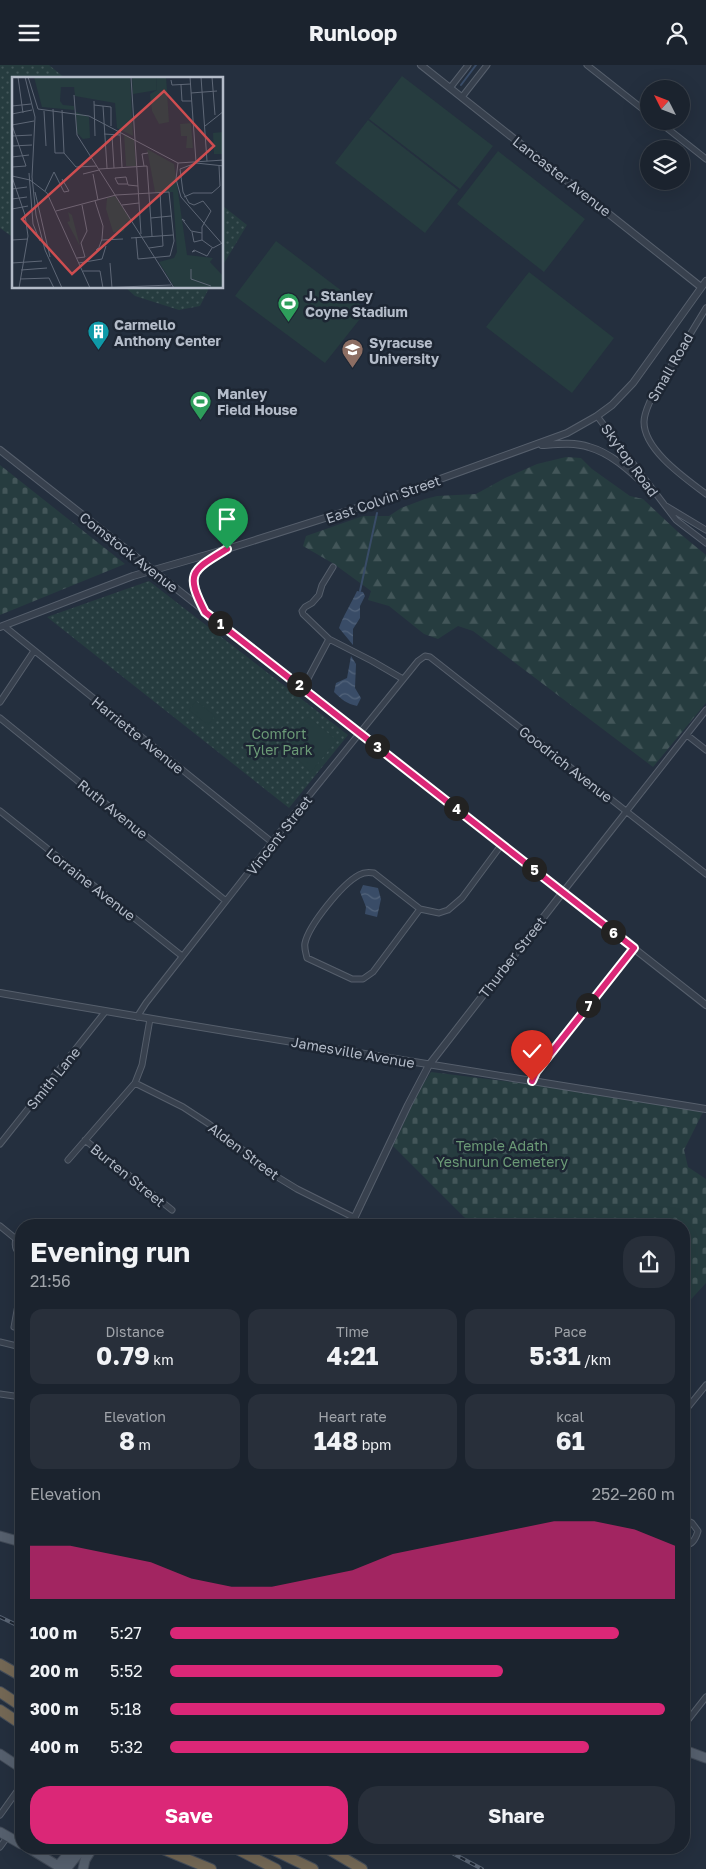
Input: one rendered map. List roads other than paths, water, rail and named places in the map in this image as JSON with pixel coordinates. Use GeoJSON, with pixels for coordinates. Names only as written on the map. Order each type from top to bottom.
{"type":"FeatureCollection","features":[{"type":"Feature","properties":{"kind":"highway"},"geometry":{"type":"LineString","coordinates":[[0,1664],[15,1672]]}},
{"type":"Feature","properties":{"kind":"highway"},"geometry":{"type":"LineString","coordinates":[[0,1692],[15,1702]]}},
{"type":"Feature","properties":{"kind":"highway"},"geometry":{"type":"LineString","coordinates":[[0,1710],[15,1720]]}},
{"type":"Feature","properties":{"kind":"highway"},"geometry":{"type":"LineString","coordinates":[[175,1854],[211,1869]]}},
{"type":"Feature","properties":{"kind":"highway"},"geometry":{"type":"LineString","coordinates":[[247,1854],[276,1869]]}},
{"type":"Feature","properties":{"kind":"highway"},"geometry":{"type":"LineString","coordinates":[[282,1854],[313,1869]]}},
{"type":"Feature","properties":{"kind":"highway"},"geometry":{"type":"LineString","coordinates":[[337,1854],[362,1869]]}},
{"type":"Feature","properties":{"kind":"main road"},"geometry":{"type":"LineString","coordinates":[[0,1536],[15,1540]]}},
{"type":"Feature","properties":{"kind":"main road"},"geometry":{"type":"LineString","coordinates":[[690,1752],[706,1758]]}},
{"type":"Feature","properties":{"kind":"main road"},"geometry":{"type":"LineString","coordinates":[[0,1754],[15,1765]]}},
{"type":"Feature","properties":{"kind":"main road"},"geometry":{"type":"LineString","coordinates":[[4,1834],[15,1840]]}},
{"type":"Feature","properties":{"kind":"main road"},"geometry":{"type":"LineString","coordinates":[[39,1854],[62,1868]]}},
{"type":"Feature","properties":{"kind":"main road"},"geometry":{"type":"LineString","coordinates":[[62,1868],[70,1854]]}},
{"type":"Feature","properties":{"kind":"main road"},"geometry":{"type":"LineString","coordinates":[[62,1868],[77,1854]]}},
{"type":"Feature","properties":{"kind":"main road"},"geometry":{"type":"LineString","coordinates":[[83,1869],[88,1854]]}},
{"type":"Feature","properties":{"kind":"street","name":"Lancaster Avenue"},"geometry":{"type":"LineString","coordinates":[[421,65],[701,287]]}},
{"type":"Feature","properties":{"kind":"street"},"geometry":{"type":"LineString","coordinates":[[450,88],[468,65]]}},
{"type":"Feature","properties":{"kind":"street"},"geometry":{"type":"LineString","coordinates":[[462,97],[487,65]]}},
{"type":"Feature","properties":{"kind":"street"},"geometry":{"type":"LineString","coordinates":[[587,65],[640,107]]}},
{"type":"Feature","properties":{"kind":"street"},"geometry":{"type":"LineString","coordinates":[[669,130],[706,159]]}},
{"type":"Feature","properties":{"kind":"street","name":"East Colvin Street"},"geometry":{"type":"LineString","coordinates":[[2,626],[133,575],[227,549],[385,499],[567,433],[612,405],[633,383],[706,281]]}},
{"type":"Feature","properties":{"kind":"street","name":"Small Road"},"geometry":{"type":"LineString","coordinates":[[706,308],[651,399],[644,424],[651,446],[706,494]]}},
{"type":"Feature","properties":{"kind":"street","name":"Skytop Road"},"geometry":{"type":"LineString","coordinates":[[597,416],[662,504],[676,520],[694,535],[706,541]]}},
{"type":"Feature","properties":{"kind":"street"},"geometry":{"type":"LineString","coordinates":[[536,445],[572,444],[588,446],[601,451],[620,463],[653,491]]}},
{"type":"Feature","properties":{"kind":"street","name":"Comstock Avenue"},"geometry":{"type":"LineString","coordinates":[[0,450],[706,1005]]}},
{"type":"Feature","properties":{"kind":"street","name":"Skytop Road"},"geometry":{"type":"LineString","coordinates":[[662,504],[706,530]]}},
{"type":"Feature","properties":{"kind":"street"},"geometry":{"type":"LineString","coordinates":[[205,612],[195,591],[193,582],[195,573],[227,549]]}},
{"type":"Feature","properties":{"kind":"street"},"geometry":{"type":"LineString","coordinates":[[332,567],[319,595],[312,603],[305,607],[302,611],[303,614],[328,639],[404,679]]}},
{"type":"Feature","properties":{"kind":"street","name":"Harriette Avenue"},"geometry":{"type":"LineString","coordinates":[[2,626],[273,843]]}},
{"type":"Feature","properties":{"kind":"street"},"geometry":{"type":"LineString","coordinates":[[303,688],[328,639]]}},
{"type":"Feature","properties":{"kind":"street"},"geometry":{"type":"LineString","coordinates":[[0,702],[34,651]]}},
{"type":"Feature","properties":{"kind":"street","name":"Vincent Street"},"geometry":{"type":"LineString","coordinates":[[137,1017],[182,956],[418,661],[425,656]]}},
{"type":"Feature","properties":{"kind":"street","name":"Goodrich Avenue"},"geometry":{"type":"LineString","coordinates":[[425,656],[430,657],[706,874]]}},
{"type":"Feature","properties":{"kind":"street","name":"Thurber Street"},"geometry":{"type":"LineString","coordinates":[[354,1219],[429,1065],[706,710]]}},
{"type":"Feature","properties":{"kind":"street","name":"Ruth Avenue"},"geometry":{"type":"LineString","coordinates":[[0,718],[226,901]]}},
{"type":"Feature","properties":{"kind":"street"},"geometry":{"type":"LineString","coordinates":[[687,735],[706,750]]}},
{"type":"Feature","properties":{"kind":"street","name":"Lorraine Avenue"},"geometry":{"type":"LineString","coordinates":[[0,811],[182,956]]}},
{"type":"Feature","properties":{"kind":"street"},"geometry":{"type":"LineString","coordinates":[[420,909],[373,972],[363,979],[352,979],[307,959],[305,952],[306,942],[327,905],[360,874],[374,873],[420,909],[439,913],[448,910],[462,898],[502,844]]}},
{"type":"Feature","properties":{"kind":"street"},"geometry":{"type":"LineString","coordinates":[[532,1081],[536,1072],[572,1024],[634,948]]}},
{"type":"Feature","properties":{"kind":"street","name":"Jamesville Avenue"},"geometry":{"type":"LineString","coordinates":[[0,993],[105,1012],[706,1109]]}},
{"type":"Feature","properties":{"kind":"street","name":"Smith Lane"},"geometry":{"type":"LineString","coordinates":[[0,1144],[105,1012]]}},
{"type":"Feature","properties":{"kind":"street"},"geometry":{"type":"LineString","coordinates":[[68,1160],[135,1083],[142,1065],[150,1019]]}},
{"type":"Feature","properties":{"kind":"street","name":"Alden Street"},"geometry":{"type":"LineString","coordinates":[[135,1083],[182,1107],[209,1124],[279,1178],[348,1219]]}},
{"type":"Feature","properties":{"kind":"street","name":"Burten Street"},"geometry":{"type":"LineString","coordinates":[[85,1140],[172,1210]]}},
{"type":"Feature","properties":{"kind":"street"},"geometry":{"type":"LineString","coordinates":[[0,1226],[15,1235]]}},
{"type":"Feature","properties":{"kind":"street"},"geometry":{"type":"LineString","coordinates":[[14,1327],[15,1321]]}},
{"type":"Feature","properties":{"kind":"street"},"geometry":{"type":"LineString","coordinates":[[0,1342],[15,1346]]}},
{"type":"Feature","properties":{"kind":"street"},"geometry":{"type":"LineString","coordinates":[[690,1405],[706,1385]]}},
{"type":"Feature","properties":{"kind":"street"},"geometry":{"type":"LineString","coordinates":[[0,1394],[15,1396]]}},
{"type":"Feature","properties":{"kind":"street"},"geometry":{"type":"LineString","coordinates":[[690,1523],[698,1531],[692,1543],[690,1543]]}},
{"type":"Feature","properties":{"kind":"street"},"geometry":{"type":"LineString","coordinates":[[690,1717],[706,1697]]}},
{"type":"Feature","properties":{"kind":"street"},"geometry":{"type":"LineString","coordinates":[[0,1815],[15,1794]]}},
{"type":"Feature","properties":{"kind":"street"},"geometry":{"type":"LineString","coordinates":[[0,1847],[4,1834]]}},
{"type":"Feature","properties":{"kind":"water"},"geometry":{"type":"Polygon","coordinates":[[[357,591],[363,592],[365,596],[360,606],[360,618],[353,629],[353,645],[339,628],[357,591]]]}},
{"type":"Feature","properties":{"kind":"water"},"geometry":{"type":"Polygon","coordinates":[[[351,656],[356,664],[355,688],[361,698],[357,706],[344,701],[334,692],[336,683],[347,678],[351,656]]]}},
{"type":"Feature","properties":{"kind":"water"},"geometry":{"type":"Polygon","coordinates":[[[363,885],[378,888],[381,899],[377,917],[365,914],[366,907],[360,892],[363,885]]]}},
{"type":"Feature","properties":{"kind":"waterway"},"geometry":{"type":"LineString","coordinates":[[461,85],[476,65]]}},
{"type":"Feature","properties":{"kind":"waterway"},"geometry":{"type":"LineString","coordinates":[[360,591],[377,513]]}},
{"type":"Feature","properties":{"kind":"railway"},"geometry":{"type":"LineString","coordinates":[[0,1617],[15,1624]]}},
{"type":"Feature","properties":{"kind":"railway"},"geometry":{"type":"LineString","coordinates":[[454,1854],[482,1869]]}},
{"type":"Feature","properties":{"kind":"place","name":"J. Stanley Coyne Stadium"},"geometry":{"type":"Point","coordinates":[289,322]}},
{"type":"Feature","properties":{"kind":"place","name":"Carmello Anthony Center"},"geometry":{"type":"Point","coordinates":[98,351]}},
{"type":"Feature","properties":{"kind":"place","name":"Syracuse University"},"geometry":{"type":"Point","coordinates":[353,369]}},
{"type":"Feature","properties":{"kind":"place","name":"Manley Field House"},"geometry":{"type":"Point","coordinates":[201,420]}},
{"type":"Feature","properties":{"kind":"park label","name":"Comfort Tyler Park"},"geometry":{"type":"Point","coordinates":[279,741]}},
{"type":"Feature","properties":{"kind":"park label","name":"Temple Adath Yeshurun Cemetery"},"geometry":{"type":"Point","coordinates":[502,1153]}}]}
